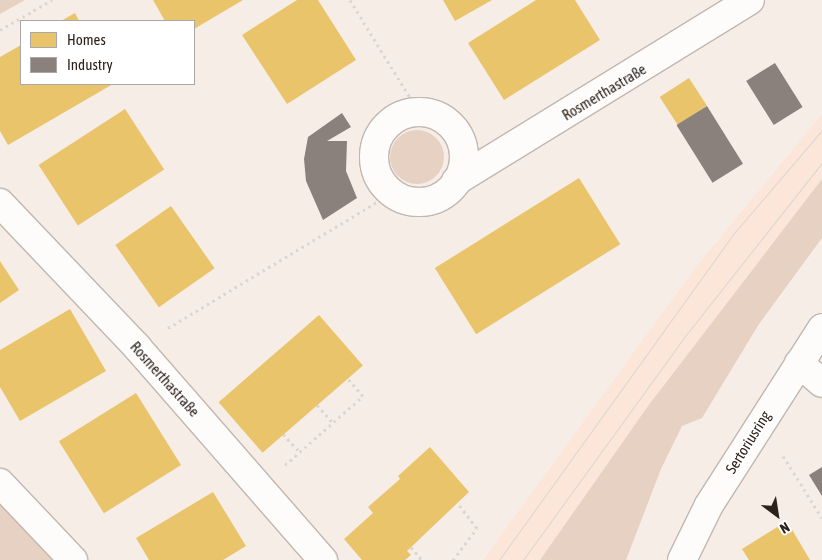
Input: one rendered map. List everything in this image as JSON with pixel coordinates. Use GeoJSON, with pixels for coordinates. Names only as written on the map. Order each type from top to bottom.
{"type":"FeatureCollection","features":[{"type":"Feature","properties":{"kind":"street","name":"Rosmerthastraße"},"geometry":{"type":"LineString","coordinates":[[392,193],[419,202],[434,199],[456,181],[750,0]]}},
{"type":"Feature","properties":{"kind":"street"},"geometry":{"type":"LineString","coordinates":[[392,193],[376,170],[376,142],[393,120],[419,112],[445,120],[461,141],[462,168],[456,181]]}},
{"type":"Feature","properties":{"kind":"street","name":"Rosmerthastraße"},"geometry":{"type":"LineString","coordinates":[[0,203],[137,347],[323,560]]}},
{"type":"Feature","properties":{"kind":"street","name":"Sertoriusring"},"geometry":{"type":"LineString","coordinates":[[682,560],[709,505],[822,328]]}},
{"type":"Feature","properties":{"kind":"street"},"geometry":{"type":"LineString","coordinates":[[800,363],[822,383]]}},
{"type":"Feature","properties":{"kind":"street"},"geometry":{"type":"LineString","coordinates":[[0,483],[73,560]]}},
{"type":"Feature","properties":{"kind":"path"},"geometry":{"type":"LineString","coordinates":[[0,30],[52,0]]}},
{"type":"Feature","properties":{"kind":"path"},"geometry":{"type":"LineString","coordinates":[[350,0],[419,112]]}},
{"type":"Feature","properties":{"kind":"path"},"geometry":{"type":"LineString","coordinates":[[172,326],[392,193]]}},
{"type":"Feature","properties":{"kind":"path"},"geometry":{"type":"LineString","coordinates":[[260,486],[363,396],[348,379]]}},
{"type":"Feature","properties":{"kind":"path"},"geometry":{"type":"LineString","coordinates":[[317,405],[333,423]]}},
{"type":"Feature","properties":{"kind":"path"},"geometry":{"type":"LineString","coordinates":[[761,421],[822,518]]}},
{"type":"Feature","properties":{"kind":"path"},"geometry":{"type":"LineString","coordinates":[[283,434],[300,452]]}},
{"type":"Feature","properties":{"kind":"path"},"geometry":{"type":"LineString","coordinates":[[453,560],[477,528],[457,502]]}},
{"type":"Feature","properties":{"kind":"path"},"geometry":{"type":"LineString","coordinates":[[411,547],[422,560]]}},
{"type":"Feature","properties":{"kind":"shaded area"},"geometry":{"type":"Polygon","coordinates":[[[0,0],[25,0],[0,14],[0,0]]]}},
{"type":"Feature","properties":{"kind":"shaded area"},"geometry":{"type":"Polygon","coordinates":[[[822,114],[822,179],[648,406],[540,560],[483,560],[695,268],[822,114]]]}},
{"type":"Feature","properties":{"kind":"shaded area"},"geometry":{"type":"Polygon","coordinates":[[[417,130],[427,132],[436,138],[442,147],[444,157],[442,167],[436,176],[427,182],[417,184],[407,182],[398,176],[392,167],[390,157],[392,147],[398,138],[407,132],[417,130]]]}},
{"type":"Feature","properties":{"kind":"shaded area"},"geometry":{"type":"Polygon","coordinates":[[[822,179],[822,238],[759,324],[702,418],[682,426],[661,469],[626,560],[540,560],[648,406],[822,179]]]}},
{"type":"Feature","properties":{"kind":"shaded area"},"geometry":{"type":"Polygon","coordinates":[[[0,499],[57,560],[0,560],[0,499]]]}},
{"type":"Feature","properties":{"kind":"building: Homes"},"geometry":{"type":"Polygon","coordinates":[[[153,0],[243,0],[195,28],[195,20],[164,20],[153,0]]]}},
{"type":"Feature","properties":{"kind":"building: Homes"},"geometry":{"type":"Polygon","coordinates":[[[297,0],[318,0],[356,60],[287,104],[242,35],[297,0]]]}},
{"type":"Feature","properties":{"kind":"building: Homes"},"geometry":{"type":"Polygon","coordinates":[[[443,0],[492,0],[455,21],[443,0]]]}},
{"type":"Feature","properties":{"kind":"building: Homes"},"geometry":{"type":"Polygon","coordinates":[[[536,0],[575,0],[600,40],[504,100],[468,43],[536,0]]]}},
{"type":"Feature","properties":{"kind":"building: Homes"},"geometry":{"type":"Polygon","coordinates":[[[75,13],[78,20],[63,20],[75,13]]]}},
{"type":"Feature","properties":{"kind":"building: Homes"},"geometry":{"type":"Polygon","coordinates":[[[20,46],[20,85],[111,85],[8,145],[0,131],[0,57],[20,46]]]}},
{"type":"Feature","properties":{"kind":"building: Homes"},"geometry":{"type":"Polygon","coordinates":[[[689,78],[707,106],[678,125],[660,97],[689,78]]]}},
{"type":"Feature","properties":{"kind":"building: Homes"},"geometry":{"type":"Polygon","coordinates":[[[125,109],[164,169],[78,225],[39,165],[125,109]]]}},
{"type":"Feature","properties":{"kind":"building: Homes"},"geometry":{"type":"Polygon","coordinates":[[[579,178],[620,244],[476,334],[435,268],[579,178]]]}},
{"type":"Feature","properties":{"kind":"building: Homes"},"geometry":{"type":"Polygon","coordinates":[[[171,206],[215,268],[159,307],[115,245],[171,206]]]}},
{"type":"Feature","properties":{"kind":"building: Homes"},"geometry":{"type":"Polygon","coordinates":[[[0,261],[19,290],[0,303],[0,261]]]}},
{"type":"Feature","properties":{"kind":"building: Homes"},"geometry":{"type":"Polygon","coordinates":[[[70,309],[106,371],[20,421],[0,387],[0,350],[70,309]]]}},
{"type":"Feature","properties":{"kind":"building: Homes"},"geometry":{"type":"Polygon","coordinates":[[[319,315],[363,366],[263,453],[219,402],[319,315]]]}},
{"type":"Feature","properties":{"kind":"building: Homes"},"geometry":{"type":"Polygon","coordinates":[[[136,393],[181,465],[104,513],[59,441],[136,393]]]}},
{"type":"Feature","properties":{"kind":"building: Homes"},"geometry":{"type":"Polygon","coordinates":[[[430,447],[469,492],[407,551],[411,555],[405,560],[362,560],[344,539],[373,513],[368,507],[400,479],[398,476],[430,447]]]}},
{"type":"Feature","properties":{"kind":"building: Homes"},"geometry":{"type":"Polygon","coordinates":[[[213,492],[246,546],[223,560],[149,560],[136,538],[213,492]]]}},
{"type":"Feature","properties":{"kind":"building: Homes"},"geometry":{"type":"Polygon","coordinates":[[[787,521],[810,560],[749,560],[742,549],[787,521]]]}},
{"type":"Feature","properties":{"kind":"building: Industry"},"geometry":{"type":"Polygon","coordinates":[[[775,63],[803,107],[774,125],[746,81],[775,63]]]}},
{"type":"Feature","properties":{"kind":"building: Industry"},"geometry":{"type":"Polygon","coordinates":[[[707,106],[743,164],[713,183],[676,125],[707,106]]]}},
{"type":"Feature","properties":{"kind":"building: Industry"},"geometry":{"type":"Polygon","coordinates":[[[342,113],[351,127],[327,141],[347,141],[346,171],[357,198],[323,220],[306,181],[304,159],[308,137],[342,113]]]}},
{"type":"Feature","properties":{"kind":"building: Industry"},"geometry":{"type":"Polygon","coordinates":[[[822,467],[822,496],[809,475],[822,467]]]}},
{"type":"Feature","properties":{"kind":"tram line"},"geometry":{"type":"LineString","coordinates":[[499,560],[735,232],[822,130]]}},
{"type":"Feature","properties":{"kind":"tram line"},"geometry":{"type":"LineString","coordinates":[[523,560],[682,340],[822,163]]}}]}
